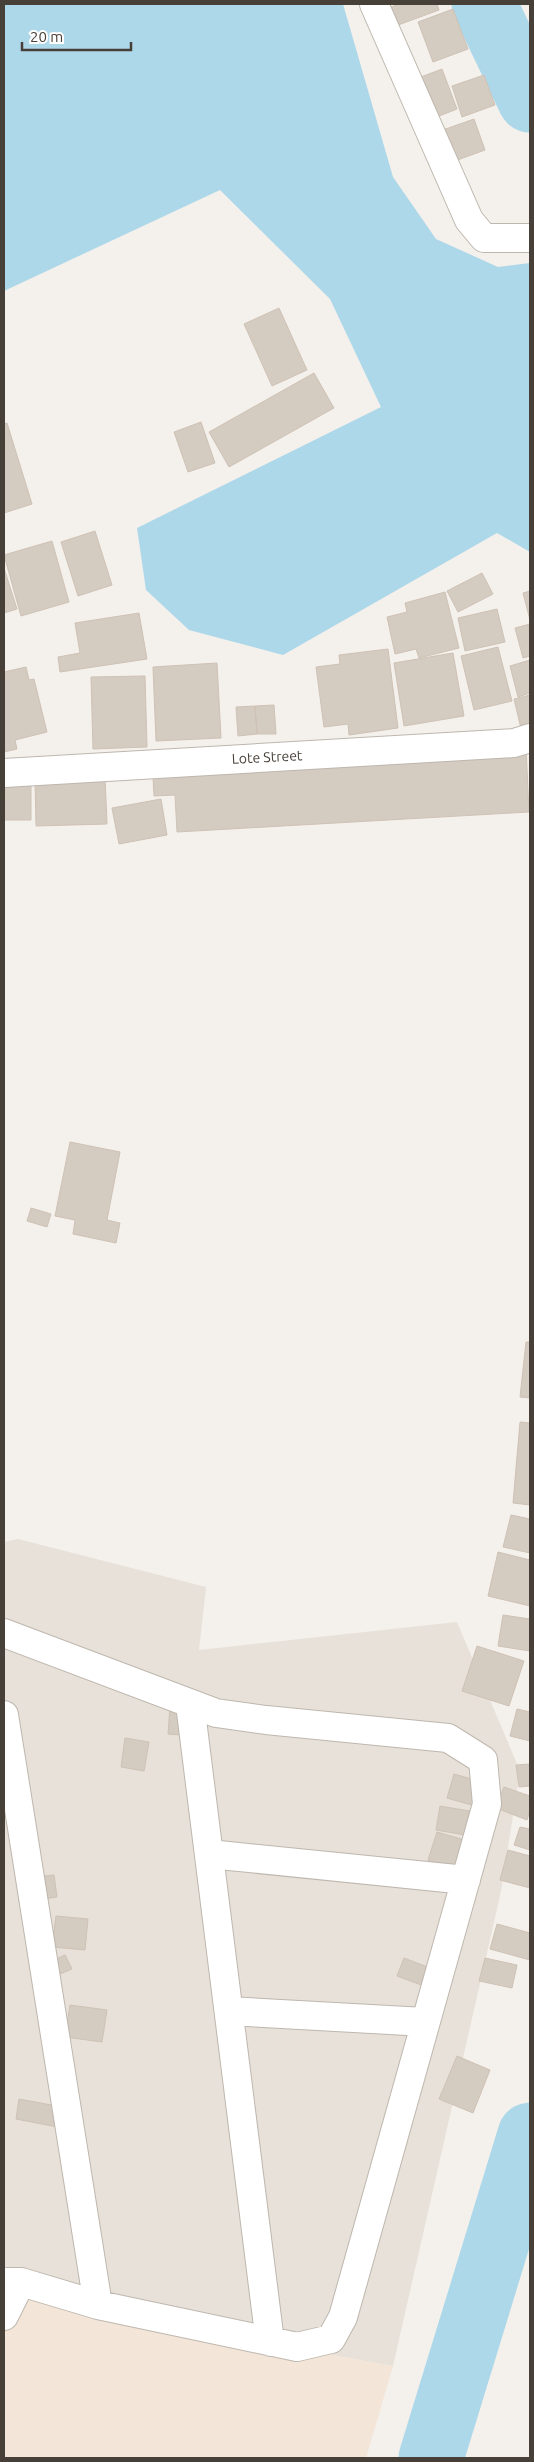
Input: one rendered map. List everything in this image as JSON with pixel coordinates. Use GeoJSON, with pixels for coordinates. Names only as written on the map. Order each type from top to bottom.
{"type":"FeatureCollection","features":[{"type":"Feature","properties":{"kind":"street"},"geometry":{"type":"LineString","coordinates":[[374,4],[469,220],[484,238],[530,238]]}},
{"type":"Feature","properties":{"kind":"street","name":"Lote Street"},"geometry":{"type":"LineString","coordinates":[[4,773],[514,743],[530,738]]}},
{"type":"Feature","properties":{"kind":"street"},"geometry":{"type":"LineString","coordinates":[[4,1634],[216,1713],[266,1720],[448,1738],[484,1760],[487,1804],[343,2317],[331,2339],[297,2347],[98,2305],[12,2282],[4,2316]]}},
{"type":"Feature","properties":{"kind":"street"},"geometry":{"type":"LineString","coordinates":[[190,1704],[270,2342]]}},
{"type":"Feature","properties":{"kind":"street"},"geometry":{"type":"LineString","coordinates":[[4,1715],[98,2305]]}},
{"type":"Feature","properties":{"kind":"street"},"geometry":{"type":"LineString","coordinates":[[209,1854],[466,1880]]}},
{"type":"Feature","properties":{"kind":"street"},"geometry":{"type":"LineString","coordinates":[[229,2011],[426,2022]]}},
{"type":"Feature","properties":{"kind":"shaded area"},"geometry":{"type":"Polygon","coordinates":[[[18,1539],[206,1587],[199,1650],[457,1622],[520,1771],[501,1891],[393,2366],[4,2295],[4,1542],[18,1539]]]}},
{"type":"Feature","properties":{"kind":"shaded area"},"geometry":{"type":"Polygon","coordinates":[[[4,2295],[393,2366],[366,2458],[4,2458],[4,2295]]]}},
{"type":"Feature","properties":{"kind":"water"},"geometry":{"type":"Polygon","coordinates":[[[4,4],[343,4],[393,177],[436,239],[498,267],[530,263],[530,552],[497,533],[283,655],[189,630],[146,590],[137,528],[381,407],[330,299],[220,190],[4,291],[4,4]]]}},
{"type":"Feature","properties":{"kind":"building"},"geometry":{"type":"Polygon","coordinates":[[[399,4],[437,4],[439,10],[390,28],[384,10],[399,4]]]}},
{"type":"Feature","properties":{"kind":"building"},"geometry":{"type":"Polygon","coordinates":[[[453,9],[468,49],[433,62],[418,22],[453,9]]]}},
{"type":"Feature","properties":{"kind":"building"},"geometry":{"type":"Polygon","coordinates":[[[442,69],[457,109],[429,120],[413,80],[442,69]]]}},
{"type":"Feature","properties":{"kind":"building"},"geometry":{"type":"Polygon","coordinates":[[[484,75],[495,105],[462,117],[452,86],[484,75]]]}},
{"type":"Feature","properties":{"kind":"building"},"geometry":{"type":"Polygon","coordinates":[[[474,119],[485,150],[452,162],[440,131],[474,119]]]}},
{"type":"Feature","properties":{"kind":"building"},"geometry":{"type":"Polygon","coordinates":[[[279,308],[307,370],[272,386],[244,324],[279,308]]]}},
{"type":"Feature","properties":{"kind":"building"},"geometry":{"type":"Polygon","coordinates":[[[314,373],[334,408],[229,467],[209,432],[314,373]]]}},
{"type":"Feature","properties":{"kind":"building"},"geometry":{"type":"Polygon","coordinates":[[[201,422],[215,463],[188,472],[174,432],[201,422]]]}},
{"type":"Feature","properties":{"kind":"building"},"geometry":{"type":"Polygon","coordinates":[[[7,423],[32,504],[4,513],[4,424],[7,423]]]}},
{"type":"Feature","properties":{"kind":"building"},"geometry":{"type":"Polygon","coordinates":[[[95,531],[112,585],[78,596],[61,542],[95,531]]]}},
{"type":"Feature","properties":{"kind":"building"},"geometry":{"type":"Polygon","coordinates":[[[52,541],[69,602],[21,616],[4,555],[52,541]]]}},
{"type":"Feature","properties":{"kind":"building"},"geometry":{"type":"Polygon","coordinates":[[[4,568],[17,609],[4,613],[4,568]]]}},
{"type":"Feature","properties":{"kind":"building"},"geometry":{"type":"Polygon","coordinates":[[[482,573],[493,594],[458,612],[447,591],[482,573]]]}},
{"type":"Feature","properties":{"kind":"building"},"geometry":{"type":"Polygon","coordinates":[[[530,591],[530,620],[523,593],[530,591]]]}},
{"type":"Feature","properties":{"kind":"building"},"geometry":{"type":"Polygon","coordinates":[[[445,592],[459,648],[419,658],[416,649],[395,654],[387,617],[407,612],[405,603],[445,592]]]}},
{"type":"Feature","properties":{"kind":"building"},"geometry":{"type":"Polygon","coordinates":[[[497,609],[505,642],[465,651],[458,618],[497,609]]]}},
{"type":"Feature","properties":{"kind":"building"},"geometry":{"type":"Polygon","coordinates":[[[139,613],[147,659],[60,672],[58,657],[80,653],[75,623],[139,613]]]}},
{"type":"Feature","properties":{"kind":"building"},"geometry":{"type":"Polygon","coordinates":[[[530,624],[530,656],[523,658],[515,628],[530,624]]]}},
{"type":"Feature","properties":{"kind":"building"},"geometry":{"type":"Polygon","coordinates":[[[498,647],[512,701],[474,710],[461,656],[498,647]]]}},
{"type":"Feature","properties":{"kind":"building"},"geometry":{"type":"Polygon","coordinates":[[[388,649],[398,728],[349,735],[348,724],[324,727],[316,667],[340,664],[339,655],[388,649]]]}},
{"type":"Feature","properties":{"kind":"building"},"geometry":{"type":"Polygon","coordinates":[[[453,653],[464,716],[404,726],[394,663],[453,653]]]}},
{"type":"Feature","properties":{"kind":"building"},"geometry":{"type":"Polygon","coordinates":[[[530,660],[530,693],[518,697],[510,666],[530,660]]]}},
{"type":"Feature","properties":{"kind":"building"},"geometry":{"type":"Polygon","coordinates":[[[217,663],[221,738],[156,741],[153,667],[217,663]]]}},
{"type":"Feature","properties":{"kind":"building"},"geometry":{"type":"Polygon","coordinates":[[[26,667],[29,680],[34,679],[47,732],[15,740],[17,749],[4,752],[4,672],[26,667]]]}},
{"type":"Feature","properties":{"kind":"building"},"geometry":{"type":"Polygon","coordinates":[[[145,676],[147,747],[93,749],[91,677],[145,676]]]}},
{"type":"Feature","properties":{"kind":"building"},"geometry":{"type":"Polygon","coordinates":[[[530,695],[530,735],[523,737],[514,699],[530,695]]]}},
{"type":"Feature","properties":{"kind":"building"},"geometry":{"type":"Polygon","coordinates":[[[274,705],[276,734],[257,734],[255,706],[274,705]]]}},
{"type":"Feature","properties":{"kind":"building"},"geometry":{"type":"Polygon","coordinates":[[[255,706],[257,734],[238,736],[236,707],[255,706]]]}},
{"type":"Feature","properties":{"kind":"building"},"geometry":{"type":"Polygon","coordinates":[[[526,747],[529,812],[177,832],[175,795],[154,796],[153,777],[526,747]]]}},
{"type":"Feature","properties":{"kind":"building"},"geometry":{"type":"Polygon","coordinates":[[[105,776],[107,824],[36,826],[35,779],[105,776]]]}},
{"type":"Feature","properties":{"kind":"building"},"geometry":{"type":"Polygon","coordinates":[[[4,777],[31,777],[31,820],[4,820],[4,777]]]}},
{"type":"Feature","properties":{"kind":"building"},"geometry":{"type":"Polygon","coordinates":[[[161,799],[167,835],[119,844],[112,808],[161,799]]]}},
{"type":"Feature","properties":{"kind":"building"},"geometry":{"type":"Polygon","coordinates":[[[70,1142],[120,1152],[107,1220],[120,1223],[116,1243],[73,1234],[75,1220],[55,1216],[70,1142]]]}},
{"type":"Feature","properties":{"kind":"building"},"geometry":{"type":"Polygon","coordinates":[[[31,1208],[51,1214],[47,1227],[27,1221],[31,1208]]]}},
{"type":"Feature","properties":{"kind":"building"},"geometry":{"type":"Polygon","coordinates":[[[526,1342],[530,1342],[530,1398],[520,1397],[526,1342]]]}},
{"type":"Feature","properties":{"kind":"building"},"geometry":{"type":"Polygon","coordinates":[[[520,1422],[530,1423],[530,1505],[513,1503],[520,1422]]]}},
{"type":"Feature","properties":{"kind":"building"},"geometry":{"type":"Polygon","coordinates":[[[511,1515],[530,1519],[530,1553],[503,1547],[511,1515]]]}},
{"type":"Feature","properties":{"kind":"building"},"geometry":{"type":"Polygon","coordinates":[[[498,1552],[530,1560],[530,1606],[488,1596],[498,1552]]]}},
{"type":"Feature","properties":{"kind":"building"},"geometry":{"type":"Polygon","coordinates":[[[503,1615],[530,1619],[530,1651],[498,1646],[503,1615]]]}},
{"type":"Feature","properties":{"kind":"building"},"geometry":{"type":"Polygon","coordinates":[[[477,1646],[524,1661],[509,1706],[462,1691],[477,1646]]]}},
{"type":"Feature","properties":{"kind":"building"},"geometry":{"type":"Polygon","coordinates":[[[170,1707],[183,1708],[182,1735],[168,1734],[170,1707]]]}},
{"type":"Feature","properties":{"kind":"building"},"geometry":{"type":"Polygon","coordinates":[[[517,1709],[530,1712],[530,1741],[510,1736],[517,1709]]]}},
{"type":"Feature","properties":{"kind":"building"},"geometry":{"type":"Polygon","coordinates":[[[125,1738],[149,1742],[144,1771],[121,1767],[125,1738]]]}},
{"type":"Feature","properties":{"kind":"building"},"geometry":{"type":"Polygon","coordinates":[[[530,1764],[530,1786],[519,1787],[516,1765],[530,1764]]]}},
{"type":"Feature","properties":{"kind":"building"},"geometry":{"type":"Polygon","coordinates":[[[454,1774],[482,1782],[475,1806],[447,1798],[454,1774]]]}},
{"type":"Feature","properties":{"kind":"building"},"geometry":{"type":"Polygon","coordinates":[[[504,1787],[530,1796],[530,1811],[527,1820],[496,1808],[504,1787]]]}},
{"type":"Feature","properties":{"kind":"building"},"geometry":{"type":"Polygon","coordinates":[[[440,1806],[481,1813],[477,1837],[436,1830],[440,1806]]]}},
{"type":"Feature","properties":{"kind":"building"},"geometry":{"type":"Polygon","coordinates":[[[520,1827],[530,1829],[530,1850],[514,1845],[520,1827]]]}},
{"type":"Feature","properties":{"kind":"building"},"geometry":{"type":"Polygon","coordinates":[[[437,1832],[471,1842],[461,1870],[428,1860],[437,1832]]]}},
{"type":"Feature","properties":{"kind":"building"},"geometry":{"type":"Polygon","coordinates":[[[508,1850],[530,1856],[530,1888],[500,1880],[508,1850]]]}},
{"type":"Feature","properties":{"kind":"building"},"geometry":{"type":"Polygon","coordinates":[[[54,1875],[57,1897],[38,1900],[35,1877],[54,1875]]]}},
{"type":"Feature","properties":{"kind":"building"},"geometry":{"type":"Polygon","coordinates":[[[56,1916],[88,1919],[85,1950],[52,1947],[56,1916]]]}},
{"type":"Feature","properties":{"kind":"building"},"geometry":{"type":"Polygon","coordinates":[[[497,1924],[530,1933],[530,1960],[490,1949],[497,1924]]]}},
{"type":"Feature","properties":{"kind":"building"},"geometry":{"type":"Polygon","coordinates":[[[65,1955],[72,1969],[53,1977],[47,1963],[65,1955]]]}},
{"type":"Feature","properties":{"kind":"building"},"geometry":{"type":"Polygon","coordinates":[[[404,1958],[430,1968],[424,1986],[397,1976],[404,1958]]]}},
{"type":"Feature","properties":{"kind":"building"},"geometry":{"type":"Polygon","coordinates":[[[485,1958],[517,1965],[512,1988],[479,1981],[485,1958]]]}},
{"type":"Feature","properties":{"kind":"building"},"geometry":{"type":"Polygon","coordinates":[[[70,2005],[107,2010],[102,2042],[65,2037],[70,2005]]]}},
{"type":"Feature","properties":{"kind":"building"},"geometry":{"type":"Polygon","coordinates":[[[457,2056],[490,2070],[473,2113],[439,2099],[457,2056]]]}},
{"type":"Feature","properties":{"kind":"building"},"geometry":{"type":"Polygon","coordinates":[[[19,2099],[62,2107],[58,2127],[16,2119],[19,2099]]]}},
{"type":"Feature","properties":{"kind":"waterway"},"geometry":{"type":"LineString","coordinates":[[484,4],[530,100]]}},
{"type":"Feature","properties":{"kind":"waterway"},"geometry":{"type":"LineString","coordinates":[[431,2458],[530,2135]]}}]}
